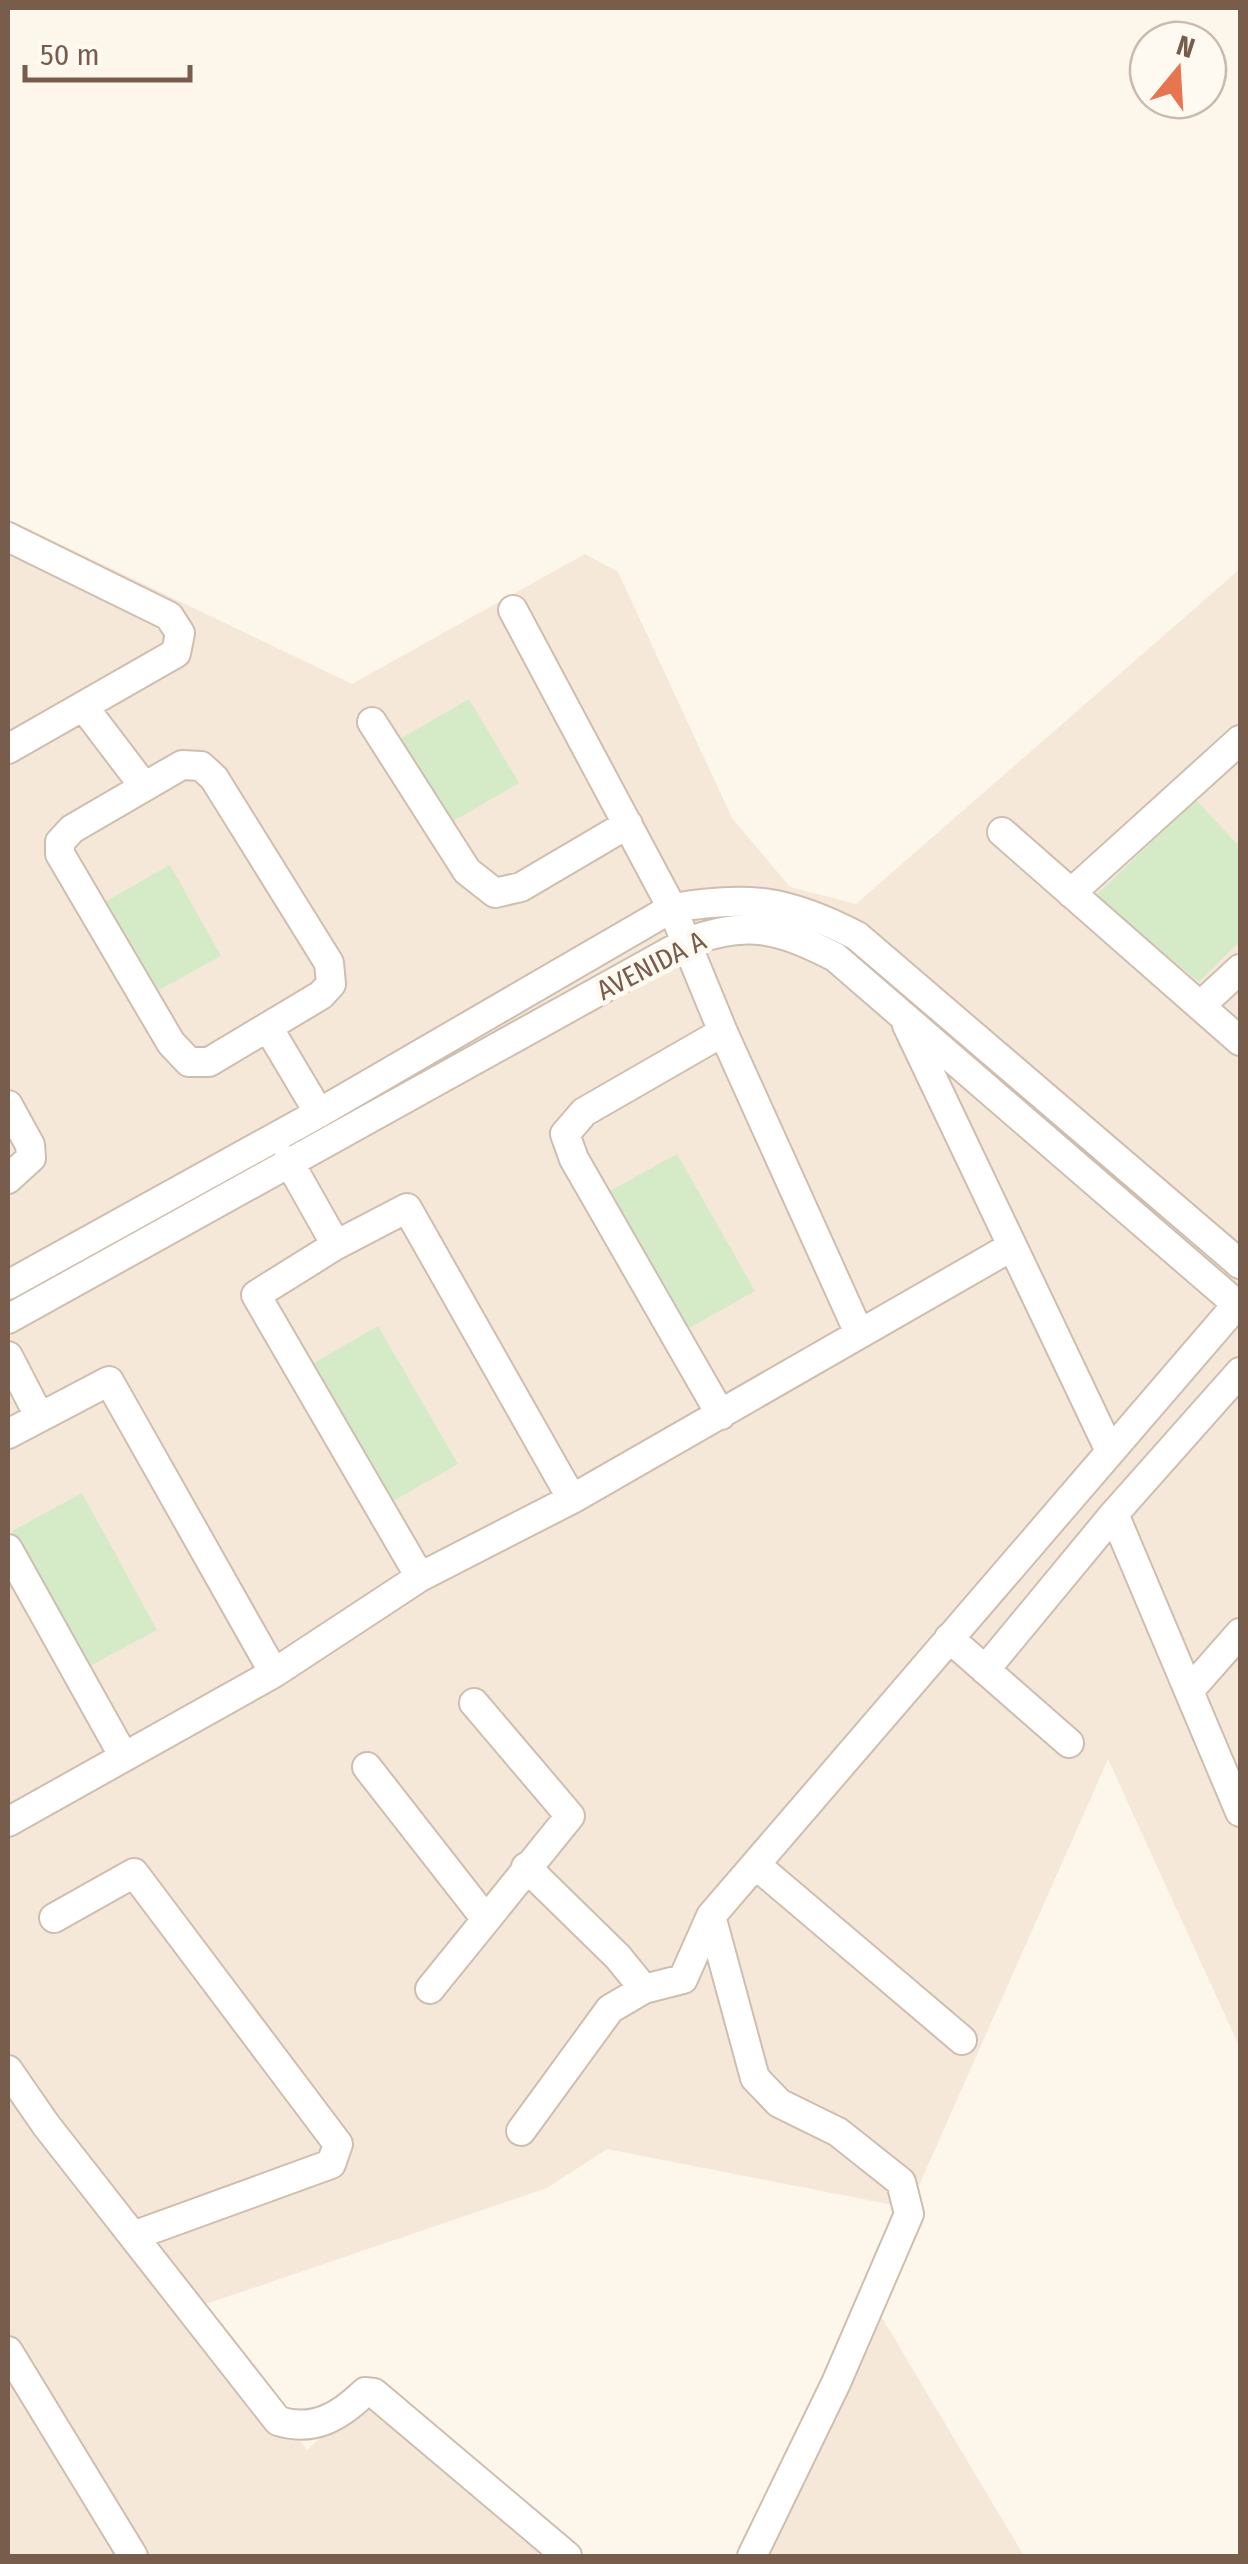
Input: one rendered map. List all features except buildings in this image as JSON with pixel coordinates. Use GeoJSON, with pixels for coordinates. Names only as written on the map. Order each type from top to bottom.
{"type":"FeatureCollection","features":[{"type":"Feature","properties":{"kind":"street"},"geometry":{"type":"LineString","coordinates":[[8,749],[176,654],[180,634],[169,616],[10,541]]}},
{"type":"Feature","properties":{"kind":"street"},"geometry":{"type":"LineString","coordinates":[[512,610],[672,908],[722,1032],[859,1334]]}},
{"type":"Feature","properties":{"kind":"street"},"geometry":{"type":"LineString","coordinates":[[83,706],[143,785]]}},
{"type":"Feature","properties":{"kind":"street"},"geometry":{"type":"LineString","coordinates":[[372,722],[467,871],[495,893],[521,888],[628,824]]}},
{"type":"Feature","properties":{"kind":"street"},"geometry":{"type":"LineString","coordinates":[[1071,893],[1240,740]]}},
{"type":"Feature","properties":{"kind":"street"},"geometry":{"type":"LineString","coordinates":[[182,765],[202,766],[214,778],[330,963],[331,984],[321,995],[269,1029],[209,1062],[189,1062],[171,1043],[60,854],[60,842],[72,829],[182,765]]}},
{"type":"Feature","properties":{"kind":"street"},"geometry":{"type":"LineString","coordinates":[[1002,832],[1240,1040]]}},
{"type":"Feature","properties":{"kind":"street","name":"AVENIDA A"},"geometry":{"type":"LineString","coordinates":[[10,1295],[672,908],[722,899],[772,901],[814,913],[857,936],[1240,1264]]}},
{"type":"Feature","properties":{"kind":"street","name":"AVENIDA A"},"geometry":{"type":"LineString","coordinates":[[10,1295],[288,1160],[687,942],[728,928],[769,929],[835,957],[1240,1304]]}},
{"type":"Feature","properties":{"kind":"street"},"geometry":{"type":"LineString","coordinates":[[1200,1006],[1240,969]]}},
{"type":"Feature","properties":{"kind":"street"},"geometry":{"type":"LineString","coordinates":[[902,1014],[1110,1451]]}},
{"type":"Feature","properties":{"kind":"street"},"geometry":{"type":"LineString","coordinates":[[269,1029],[319,1113]]}},
{"type":"Feature","properties":{"kind":"street"},"geometry":{"type":"LineString","coordinates":[[721,1415],[574,1159],[565,1134],[584,1112],[722,1032]]}},
{"type":"Feature","properties":{"kind":"street"},"geometry":{"type":"LineString","coordinates":[[8,1105],[30,1146],[32,1158],[8,1179]]}},
{"type":"Feature","properties":{"kind":"street"},"geometry":{"type":"LineString","coordinates":[[288,1160],[336,1244]]}},
{"type":"Feature","properties":{"kind":"street"},"geometry":{"type":"LineString","coordinates":[[420,1578],[256,1295],[336,1244],[407,1208],[572,1499]]}},
{"type":"Feature","properties":{"kind":"street"},"geometry":{"type":"LineString","coordinates":[[8,1822],[274,1673],[420,1578],[572,1499],[1011,1248]]}},
{"type":"Feature","properties":{"kind":"street"},"geometry":{"type":"LineString","coordinates":[[520,2131],[610,2009],[644,1989],[683,1979],[711,1916],[1240,1304]]}},
{"type":"Feature","properties":{"kind":"street"},"geometry":{"type":"LineString","coordinates":[[8,1356],[39,1416]]}},
{"type":"Feature","properties":{"kind":"street"},"geometry":{"type":"LineString","coordinates":[[985,1670],[1114,1514],[1240,1372]]}},
{"type":"Feature","properties":{"kind":"street"},"geometry":{"type":"LineString","coordinates":[[8,1434],[109,1381],[274,1673]]}},
{"type":"Feature","properties":{"kind":"street"},"geometry":{"type":"LineString","coordinates":[[1114,1514],[1240,1812]]}},
{"type":"Feature","properties":{"kind":"street"},"geometry":{"type":"LineString","coordinates":[[8,1549],[124,1757]]}},
{"type":"Feature","properties":{"kind":"street"},"geometry":{"type":"LineString","coordinates":[[1189,1691],[1240,1633]]}},
{"type":"Feature","properties":{"kind":"street"},"geometry":{"type":"LineString","coordinates":[[949,1638],[1069,1743]]}},
{"type":"Feature","properties":{"kind":"street"},"geometry":{"type":"LineString","coordinates":[[430,1989],[570,1816],[474,1702]]}},
{"type":"Feature","properties":{"kind":"street"},"geometry":{"type":"LineString","coordinates":[[367,1767],[485,1918]]}},
{"type":"Feature","properties":{"kind":"street"},"geometry":{"type":"LineString","coordinates":[[756,1864],[962,2040]]}},
{"type":"Feature","properties":{"kind":"street"},"geometry":{"type":"LineString","coordinates":[[526,1867],[618,1957],[644,1989]]}},
{"type":"Feature","properties":{"kind":"street"},"geometry":{"type":"LineString","coordinates":[[54,1918],[134,1873],[338,2144],[331,2164],[132,2236]]}},
{"type":"Feature","properties":{"kind":"street"},"geometry":{"type":"LineString","coordinates":[[711,1916],[755,2078],[779,2103],[838,2132],[901,2182],[909,2214],[836,2383],[752,2556]]}},
{"type":"Feature","properties":{"kind":"street"},"geometry":{"type":"LineString","coordinates":[[8,2070],[132,2236],[278,2420],[297,2427],[320,2423],[341,2414],[365,2392],[374,2394],[567,2556]]}},
{"type":"Feature","properties":{"kind":"street"},"geometry":{"type":"LineString","coordinates":[[8,2350],[132,2556]]}},
{"type":"Feature","properties":{"kind":"shaded area"},"geometry":{"type":"Polygon","coordinates":[[[8,519],[352,684],[585,554],[618,572],[732,818],[790,887],[856,904],[1240,569],[1240,2048],[1108,1759],[909,2208],[607,2149],[547,2188],[200,2306],[307,2450],[367,2396],[562,2556],[8,2556],[8,519]]]}},
{"type":"Feature","properties":{"kind":"shaded area"},"geometry":{"type":"Polygon","coordinates":[[[875,2306],[1024,2556],[755,2556],[875,2306]]]}},
{"type":"Feature","properties":{"kind":"green space"},"geometry":{"type":"Polygon","coordinates":[[[469,699],[519,783],[450,823],[400,739],[469,699]]]}},
{"type":"Feature","properties":{"kind":"green space"},"geometry":{"type":"Polygon","coordinates":[[[1196,800],[1240,847],[1240,941],[1199,982],[1095,896],[1196,800]]]}},
{"type":"Feature","properties":{"kind":"green space"},"geometry":{"type":"Polygon","coordinates":[[[170,865],[221,956],[150,995],[99,905],[170,865]]]}},
{"type":"Feature","properties":{"kind":"green space"},"geometry":{"type":"Polygon","coordinates":[[[677,1154],[755,1291],[684,1331],[606,1193],[677,1154]]]}},
{"type":"Feature","properties":{"kind":"green space"},"geometry":{"type":"Polygon","coordinates":[[[378,1326],[458,1464],[388,1504],[307,1367],[378,1326]]]}},
{"type":"Feature","properties":{"kind":"green space"},"geometry":{"type":"Polygon","coordinates":[[[82,1493],[157,1630],[86,1668],[12,1531],[82,1493]]]}}]}
